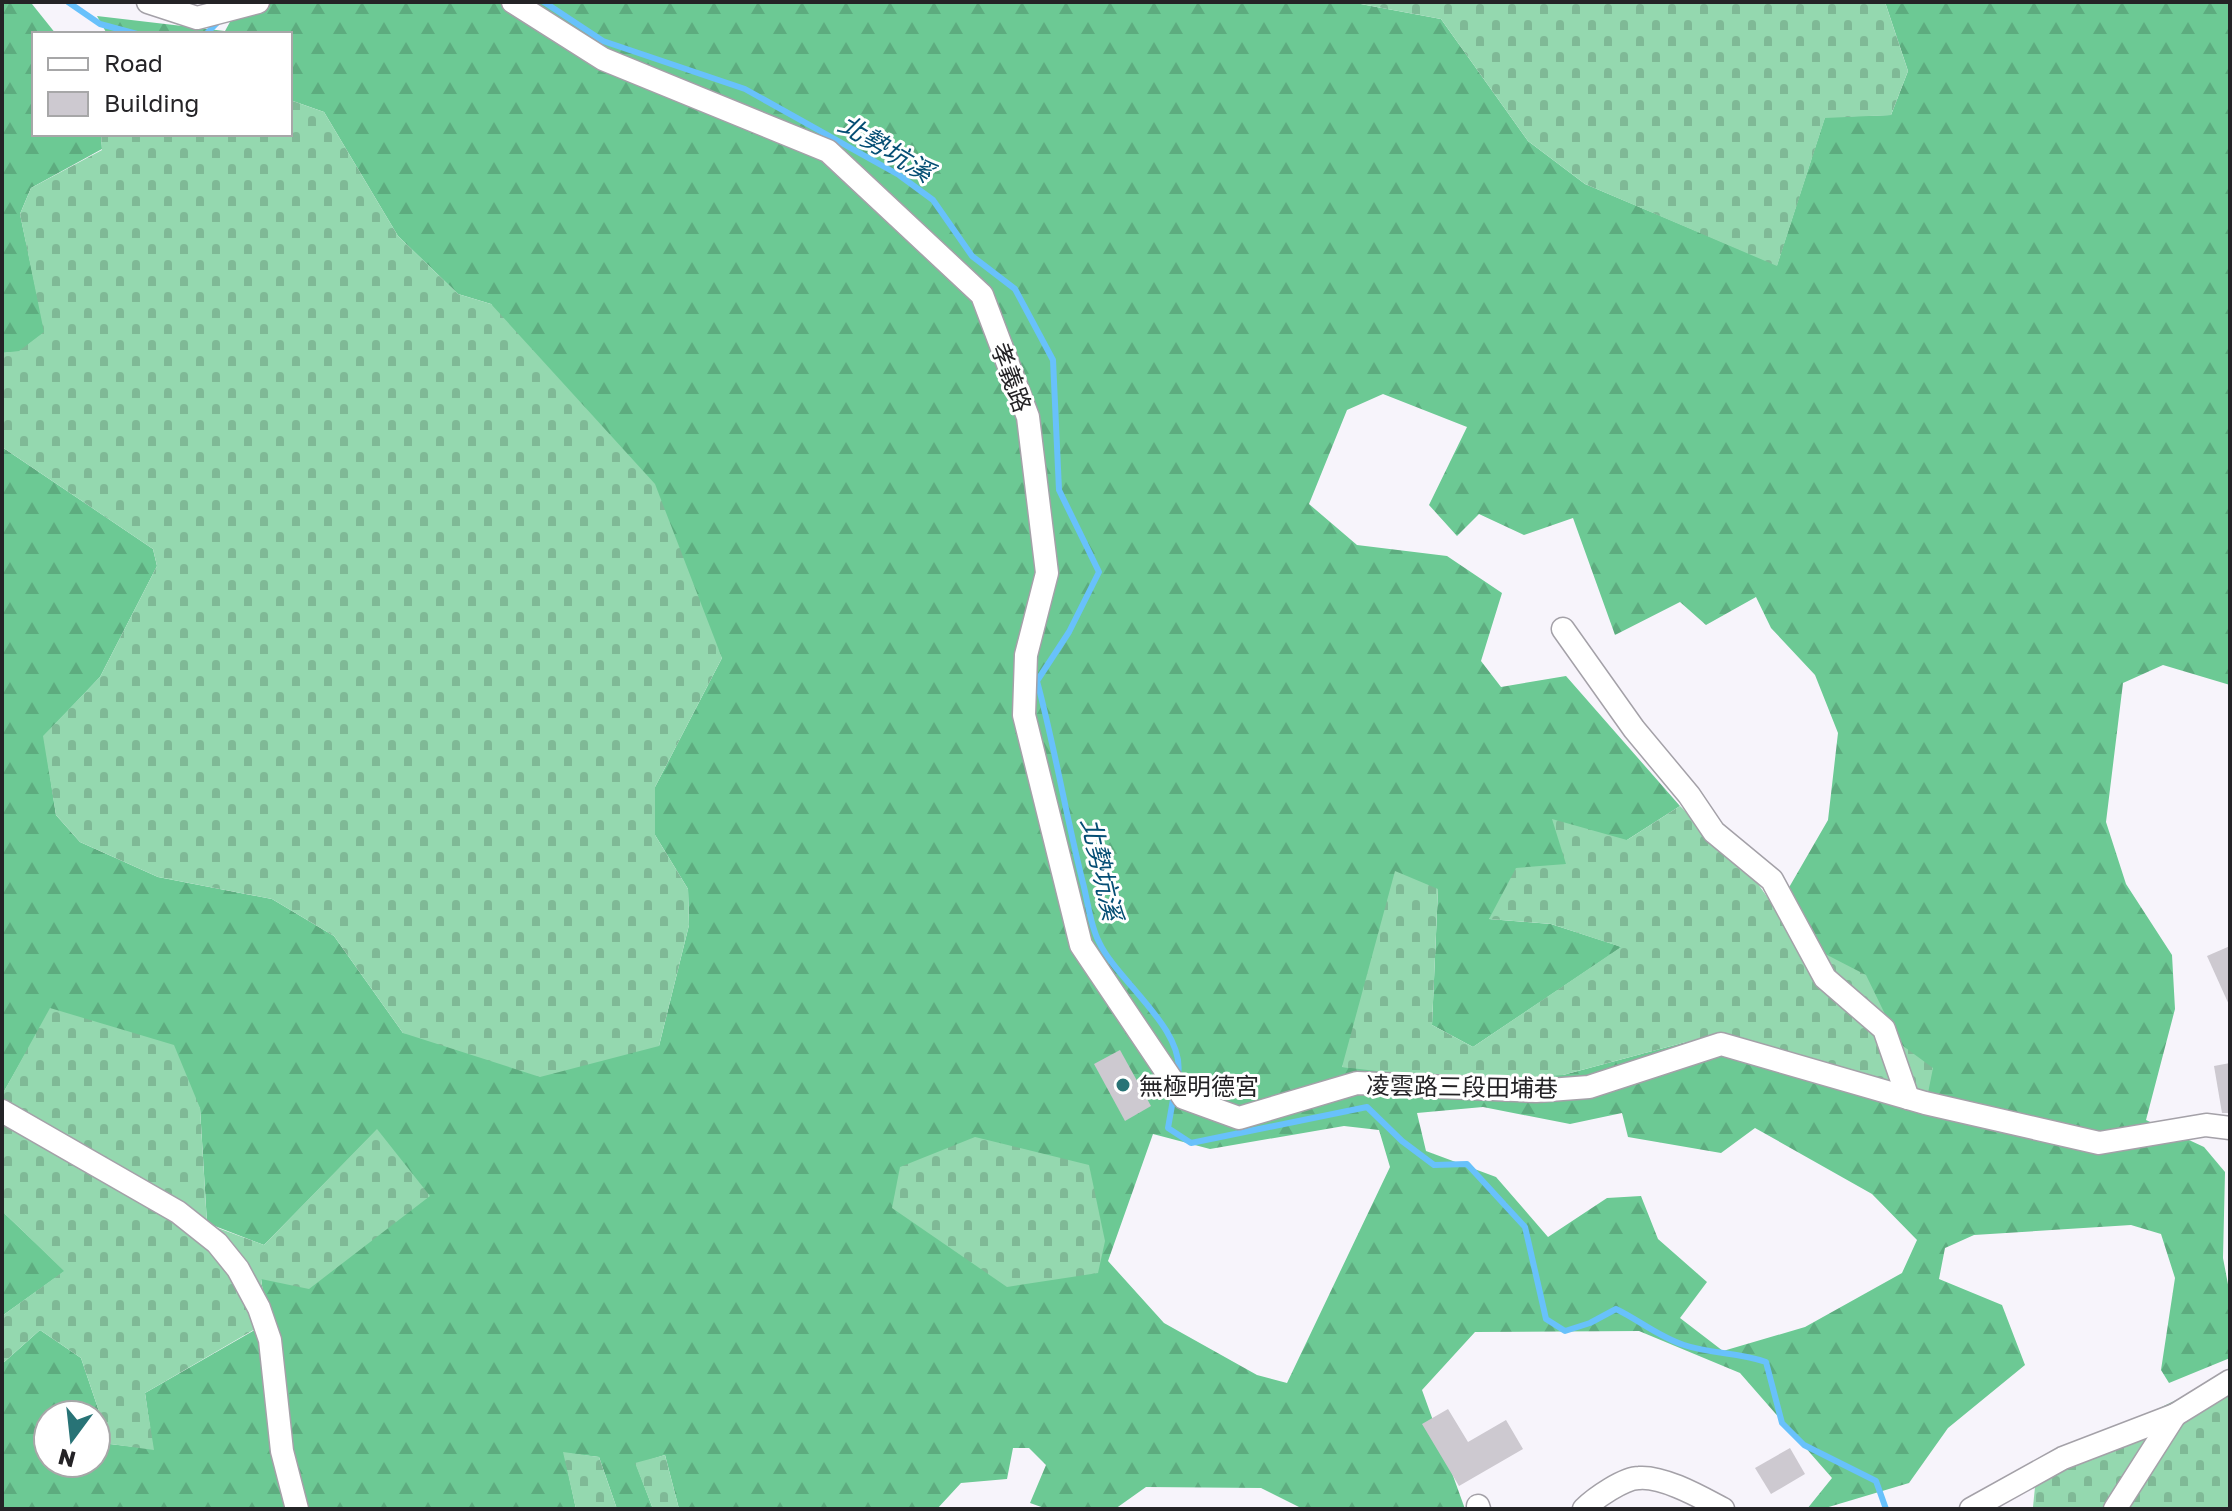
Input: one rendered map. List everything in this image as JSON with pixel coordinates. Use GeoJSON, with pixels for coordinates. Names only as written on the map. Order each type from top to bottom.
{"type":"FeatureCollection","features":[{"type":"Feature","properties":{"kind":"street"},"geometry":{"type":"LineString","coordinates":[[148,2],[197,18],[258,2]]}},
{"type":"Feature","properties":{"kind":"street","name":"孝義路"},"geometry":{"type":"LineString","coordinates":[[513,2],[603,59],[828,151],[982,295],[1028,417],[1047,573],[1026,655],[1024,715],[1081,945],[1117,1000]]}},
{"type":"Feature","properties":{"kind":"street"},"geometry":{"type":"LineString","coordinates":[[1563,629],[1634,729],[1689,795],[1714,832],[1772,880],[1825,978],[1884,1029],[1908,1098]]}},
{"type":"Feature","properties":{"kind":"street","name":"凌雲路三段田埔巷"},"geometry":{"type":"LineString","coordinates":[[1117,1000],[1184,1098],[1239,1118],[1357,1083],[1536,1091],[1589,1087],[1721,1044],[1908,1098],[2099,1143],[2206,1125],[2230,1128]]}},
{"type":"Feature","properties":{"kind":"street"},"geometry":{"type":"LineString","coordinates":[[2,1111],[178,1212],[217,1243],[238,1269],[259,1308],[270,1340],[282,1451],[297,1509]]}},
{"type":"Feature","properties":{"kind":"street"},"geometry":{"type":"LineString","coordinates":[[1971,1509],[2063,1458],[2175,1415],[2230,1381]]}},
{"type":"Feature","properties":{"kind":"street"},"geometry":{"type":"LineString","coordinates":[[2115,1509],[2175,1415]]}},
{"type":"Feature","properties":{"kind":"street"},"geometry":{"type":"LineString","coordinates":[[1584,1509],[1596,1497],[1638,1477],[1683,1487],[1723,1509]]}},
{"type":"Feature","properties":{"kind":"green space"},"geometry":{"type":"Polygon","coordinates":[[[241,2],[1350,2],[1441,19],[1528,141],[1585,184],[1777,265],[1825,117],[1891,115],[1908,71],[1885,2],[2230,2],[2230,685],[2163,665],[2123,683],[2106,822],[2126,884],[2172,955],[2175,1009],[2146,1120],[2204,1147],[2225,1172],[2223,1258],[2230,1295],[2230,1358],[2169,1383],[2161,1370],[2175,1278],[2161,1234],[2131,1225],[1974,1235],[1945,1248],[1939,1279],[2002,1305],[2025,1365],[1948,1428],[1909,1483],[1822,1509],[1807,1509],[1832,1478],[1740,1373],[1639,1331],[1475,1332],[1422,1390],[1465,1509],[1303,1509],[1261,1488],[1146,1487],[1115,1509],[1047,1509],[1030,1503],[1046,1465],[1029,1448],[1013,1448],[1007,1479],[961,1483],[937,1509],[679,1509],[665,1455],[636,1464],[653,1509],[617,1509],[599,1457],[564,1453],[576,1509],[2,1509],[2,1364],[40,1330],[81,1358],[95,1399],[32,1399],[32,1479],[112,1479],[112,1444],[153,1449],[145,1393],[267,1323],[261,1278],[377,1130],[264,1245],[207,1223],[200,1108],[51,1009],[2,1095],[2,447],[153,549],[157,566],[100,677],[44,736],[56,815],[80,842],[158,877],[272,899],[334,936],[403,1033],[659,1046],[689,925],[688,889],[655,835],[655,787],[722,658],[491,304],[458,294],[398,236],[324,112],[292,101],[292,32],[106,32],[97,16],[225,31],[241,2]],[[1383,394],[1347,410],[1309,504],[1357,545],[1447,556],[1502,593],[1481,661],[1501,687],[1566,676],[1680,806],[1627,840],[1566,864],[1489,919],[1551,924],[1622,947],[1473,1047],[1432,1025],[1438,889],[1342,1067],[1563,1075],[1686,1042],[1750,1044],[1837,1066],[1899,1043],[1798,940],[1776,910],[1828,820],[1838,733],[1815,675],[1771,628],[1756,597],[1706,625],[1680,602],[1615,635],[1573,518],[1524,535],[1479,514],[1457,536],[1429,505],[1467,427],[1383,394]],[[1483,1107],[1417,1113],[1426,1151],[1496,1177],[1548,1237],[1607,1198],[1641,1196],[1658,1239],[1707,1282],[1680,1318],[1723,1351],[1805,1327],[1902,1273],[1917,1240],[1872,1194],[1755,1128],[1721,1153],[1628,1137],[1622,1113],[1570,1124],[1483,1107]],[[1344,1126],[1210,1149],[1153,1134],[1108,1261],[1164,1323],[1257,1375],[1287,1383],[1390,1167],[1379,1130],[1344,1126]]]}},
{"type":"Feature","properties":{"kind":"green space"},"geometry":{"type":"Polygon","coordinates":[[[1350,2],[1885,2],[1908,71],[1891,115],[1825,118],[1777,266],[1585,184],[1528,141],[1441,19],[1350,2]]]}},
{"type":"Feature","properties":{"kind":"green space"},"geometry":{"type":"Polygon","coordinates":[[[2,4],[32,4],[54,32],[32,32],[32,136],[101,136],[102,149],[31,188],[20,214],[45,332],[19,352],[2,353],[2,4]]]}},
{"type":"Feature","properties":{"kind":"green space"},"geometry":{"type":"Polygon","coordinates":[[[292,101],[324,112],[398,236],[458,294],[491,304],[655,484],[722,658],[655,787],[655,835],[688,889],[689,925],[659,1046],[540,1077],[403,1033],[334,936],[272,899],[158,877],[80,842],[56,815],[43,736],[100,677],[157,566],[153,549],[2,447],[2,353],[19,351],[44,332],[20,214],[31,188],[102,150],[101,136],[292,136],[292,101]]]}},
{"type":"Feature","properties":{"kind":"green space"},"geometry":{"type":"Polygon","coordinates":[[[1680,806],[1753,877],[1798,940],[1866,975],[1899,1043],[1933,1068],[1927,1098],[1837,1066],[1750,1044],[1686,1042],[1563,1075],[1471,1082],[1342,1067],[1395,871],[1438,889],[1432,1025],[1473,1047],[1621,947],[1551,924],[1489,919],[1516,868],[1566,864],[1552,819],[1627,840],[1680,806]]]}},
{"type":"Feature","properties":{"kind":"green space"},"geometry":{"type":"Polygon","coordinates":[[[50,1008],[174,1045],[200,1108],[207,1224],[264,1245],[377,1129],[430,1196],[309,1289],[261,1279],[267,1322],[145,1393],[154,1450],[112,1444],[112,1399],[95,1399],[81,1358],[40,1330],[2,1364],[2,1316],[64,1271],[2,1211],[2,1095],[50,1008]]]}},
{"type":"Feature","properties":{"kind":"green space"},"geometry":{"type":"Polygon","coordinates":[[[975,1137],[1089,1165],[1105,1241],[1098,1273],[1007,1287],[892,1208],[900,1167],[975,1137]]]}},
{"type":"Feature","properties":{"kind":"green space"},"geometry":{"type":"Polygon","coordinates":[[[2,1211],[65,1271],[2,1316],[2,1211]]]}},
{"type":"Feature","properties":{"kind":"green space"},"geometry":{"type":"Polygon","coordinates":[[[2230,1374],[2230,1509],[2033,1507],[2037,1467],[2230,1374]]]}},
{"type":"Feature","properties":{"kind":"green space"},"geometry":{"type":"Polygon","coordinates":[[[563,1452],[599,1457],[617,1509],[576,1509],[563,1452]]]}},
{"type":"Feature","properties":{"kind":"green space"},"geometry":{"type":"Polygon","coordinates":[[[665,1455],[679,1509],[653,1509],[635,1463],[665,1455]]]}},
{"type":"Feature","properties":{"kind":"building"},"geometry":{"type":"Polygon","coordinates":[[[2230,946],[2230,1007],[2207,956],[2230,946]]]}},
{"type":"Feature","properties":{"kind":"building","name":"無極明德宮"},"geometry":{"type":"Polygon","coordinates":[[[1120,1050],[1151,1106],[1125,1121],[1094,1064],[1120,1050]]]}},
{"type":"Feature","properties":{"kind":"building"},"geometry":{"type":"Polygon","coordinates":[[[2230,1063],[2230,1113],[2222,1113],[2214,1066],[2230,1063]]]}},
{"type":"Feature","properties":{"kind":"building"},"geometry":{"type":"Polygon","coordinates":[[[1448,1409],[1468,1442],[1506,1420],[1523,1449],[1459,1486],[1422,1424],[1448,1409]]]}},
{"type":"Feature","properties":{"kind":"building"},"geometry":{"type":"Polygon","coordinates":[[[1790,1448],[1805,1474],[1771,1494],[1755,1468],[1790,1448]]]}},
{"type":"Feature","properties":{"kind":"waterway","name":"北勢坑溪"},"geometry":{"type":"LineString","coordinates":[[68,2],[100,24],[130,32]]}},
{"type":"Feature","properties":{"kind":"waterway","name":"北勢坑溪"},"geometry":{"type":"LineString","coordinates":[[544,2],[603,41],[745,89],[899,175],[933,200],[972,256],[1015,289],[1053,360],[1059,490],[1099,572],[1069,632],[1037,681],[1096,935],[1108,957],[1172,1040],[1178,1058],[1178,1075]]}},
{"type":"Feature","properties":{"kind":"waterway","name":"北勢坑溪"},"geometry":{"type":"LineString","coordinates":[[208,32],[221,19]]}},
{"type":"Feature","properties":{"kind":"waterway","name":"北勢坑溪"},"geometry":{"type":"LineString","coordinates":[[1174,1094],[1168,1128],[1191,1143],[1367,1107],[1402,1141],[1434,1165],[1467,1164],[1525,1227],[1546,1319],[1565,1331],[1590,1323],[1616,1309],[1684,1345],[1766,1362],[1782,1423],[1804,1445],[1876,1481],[1886,1509]]}},
{"type":"Feature","properties":{"kind":"place","name":"無極明德宮"},"geometry":{"type":"Point","coordinates":[1123,1085]}}]}
